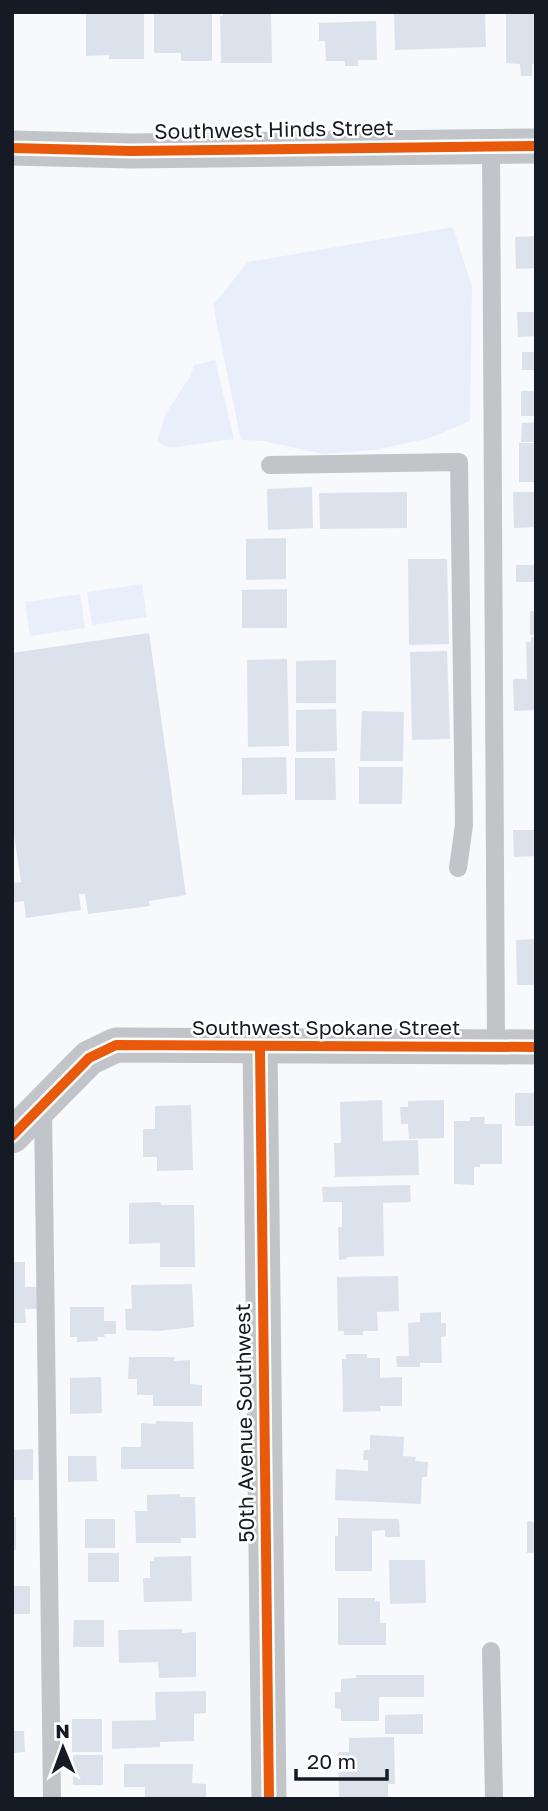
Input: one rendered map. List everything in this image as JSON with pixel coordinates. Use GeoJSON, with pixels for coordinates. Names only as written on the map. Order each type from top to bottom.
{"type":"FeatureCollection","features":[{"type":"Feature","properties":{"kind":"street","name":"Southwest Hinds Street"},"geometry":{"type":"LineString","coordinates":[[12,148],[131,151],[536,146]]}},
{"type":"Feature","properties":{"kind":"street","name":"Southwest Spokane Street"},"geometry":{"type":"LineString","coordinates":[[43,1106],[89,1058],[116,1045],[536,1047]]}},
{"type":"Feature","properties":{"kind":"street","name":"50th Avenue Southwest"},"geometry":{"type":"LineString","coordinates":[[260,1046],[269,1799]]}},
{"type":"Feature","properties":{"kind":"street"},"geometry":{"type":"LineString","coordinates":[[12,1136],[43,1106]]}},
{"type":"Feature","properties":{"kind":"lane"},"geometry":{"type":"LineString","coordinates":[[491,147],[496,1048]]}},
{"type":"Feature","properties":{"kind":"lane"},"geometry":{"type":"LineString","coordinates":[[270,465],[458,462],[464,825],[458,868]]}},
{"type":"Feature","properties":{"kind":"lane"},"geometry":{"type":"LineString","coordinates":[[43,1106],[52,1799]]}},
{"type":"Feature","properties":{"kind":"lane"},"geometry":{"type":"LineString","coordinates":[[491,1651],[494,1799]]}},
{"type":"Feature","properties":{"kind":"shaded area"},"geometry":{"type":"Polygon","coordinates":[[[453,227],[472,287],[470,421],[430,438],[375,450],[323,454],[263,441],[241,440],[213,305],[248,262],[453,227]]]}},
{"type":"Feature","properties":{"kind":"shaded area"},"geometry":{"type":"Polygon","coordinates":[[[215,360],[234,439],[170,448],[157,442],[165,415],[191,375],[194,365],[215,360]]]}},
{"type":"Feature","properties":{"kind":"shaded area"},"geometry":{"type":"Polygon","coordinates":[[[142,584],[147,617],[92,625],[87,592],[142,584]]]}},
{"type":"Feature","properties":{"kind":"shaded area"},"geometry":{"type":"Polygon","coordinates":[[[80,594],[85,628],[30,636],[25,602],[80,594]]]}},
{"type":"Feature","properties":{"kind":"building"},"geometry":{"type":"Polygon","coordinates":[[[86,12],[144,12],[144,59],[109,59],[109,55],[86,56],[86,12]]]}},
{"type":"Feature","properties":{"kind":"building"},"geometry":{"type":"Polygon","coordinates":[[[154,12],[212,12],[212,61],[181,61],[181,53],[154,53],[154,12]]]}},
{"type":"Feature","properties":{"kind":"building"},"geometry":{"type":"Polygon","coordinates":[[[223,12],[271,12],[272,63],[221,63],[220,16],[223,16],[223,12]]]}},
{"type":"Feature","properties":{"kind":"building"},"geometry":{"type":"Polygon","coordinates":[[[394,12],[485,12],[486,47],[395,50],[394,12]]]}},
{"type":"Feature","properties":{"kind":"building"},"geometry":{"type":"Polygon","coordinates":[[[506,12],[536,12],[536,64],[532,64],[532,76],[521,76],[520,64],[506,63],[506,12]]]}},
{"type":"Feature","properties":{"kind":"building"},"geometry":{"type":"Polygon","coordinates":[[[376,21],[377,60],[358,60],[358,66],[345,66],[345,61],[326,61],[325,41],[319,41],[319,23],[376,21]]]}},
{"type":"Feature","properties":{"kind":"building"},"geometry":{"type":"Polygon","coordinates":[[[536,236],[536,268],[516,269],[515,237],[536,236]]]}},
{"type":"Feature","properties":{"kind":"building"},"geometry":{"type":"Polygon","coordinates":[[[517,312],[536,312],[536,336],[518,337],[517,312]]]}},
{"type":"Feature","properties":{"kind":"building"},"geometry":{"type":"Polygon","coordinates":[[[522,352],[536,352],[536,370],[522,370],[522,352]]]}},
{"type":"Feature","properties":{"kind":"building"},"geometry":{"type":"Polygon","coordinates":[[[521,391],[536,391],[536,416],[521,416],[521,391]]]}},
{"type":"Feature","properties":{"kind":"building"},"geometry":{"type":"Polygon","coordinates":[[[536,422],[536,442],[521,442],[522,423],[536,422]]]}},
{"type":"Feature","properties":{"kind":"building"},"geometry":{"type":"Polygon","coordinates":[[[519,443],[536,443],[536,482],[519,482],[519,443]]]}},
{"type":"Feature","properties":{"kind":"building"},"geometry":{"type":"Polygon","coordinates":[[[312,487],[313,528],[268,530],[267,489],[312,487]]]}},
{"type":"Feature","properties":{"kind":"building"},"geometry":{"type":"Polygon","coordinates":[[[407,492],[407,528],[320,529],[319,493],[407,492]]]}},
{"type":"Feature","properties":{"kind":"building"},"geometry":{"type":"Polygon","coordinates":[[[513,492],[536,492],[536,527],[514,528],[513,492]]]}},
{"type":"Feature","properties":{"kind":"building"},"geometry":{"type":"Polygon","coordinates":[[[286,538],[286,579],[246,580],[246,539],[286,538]]]}},
{"type":"Feature","properties":{"kind":"building"},"geometry":{"type":"Polygon","coordinates":[[[408,559],[447,559],[449,644],[409,645],[408,559]]]}},
{"type":"Feature","properties":{"kind":"building"},"geometry":{"type":"Polygon","coordinates":[[[516,565],[536,565],[536,582],[516,582],[516,565]]]}},
{"type":"Feature","properties":{"kind":"building"},"geometry":{"type":"Polygon","coordinates":[[[287,589],[287,628],[242,628],[242,590],[287,589]]]}},
{"type":"Feature","properties":{"kind":"building"},"geometry":{"type":"Polygon","coordinates":[[[530,611],[536,611],[536,635],[530,635],[530,611]]]}},
{"type":"Feature","properties":{"kind":"building"},"geometry":{"type":"Polygon","coordinates":[[[149,633],[186,895],[149,901],[150,906],[88,914],[85,894],[79,894],[81,910],[26,918],[24,901],[12,903],[12,883],[21,882],[12,821],[12,653],[149,633]]]}},
{"type":"Feature","properties":{"kind":"building"},"geometry":{"type":"Polygon","coordinates":[[[531,637],[536,637],[536,710],[514,711],[513,679],[527,679],[526,642],[531,642],[531,637]]]}},
{"type":"Feature","properties":{"kind":"building"},"geometry":{"type":"Polygon","coordinates":[[[447,651],[450,739],[412,740],[410,652],[447,651]]]}},
{"type":"Feature","properties":{"kind":"building"},"geometry":{"type":"Polygon","coordinates":[[[287,659],[289,746],[248,747],[247,660],[287,659]]]}},
{"type":"Feature","properties":{"kind":"building"},"geometry":{"type":"Polygon","coordinates":[[[336,660],[336,703],[296,703],[296,661],[336,660]]]}},
{"type":"Feature","properties":{"kind":"building"},"geometry":{"type":"Polygon","coordinates":[[[336,709],[337,751],[296,752],[296,710],[336,709]]]}},
{"type":"Feature","properties":{"kind":"building"},"geometry":{"type":"Polygon","coordinates":[[[362,711],[404,712],[403,761],[360,761],[362,711]]]}},
{"type":"Feature","properties":{"kind":"building"},"geometry":{"type":"Polygon","coordinates":[[[286,757],[287,794],[242,795],[242,758],[286,757]]]}},
{"type":"Feature","properties":{"kind":"building"},"geometry":{"type":"Polygon","coordinates":[[[295,758],[335,758],[336,800],[295,800],[295,758]]]}},
{"type":"Feature","properties":{"kind":"building"},"geometry":{"type":"Polygon","coordinates":[[[359,767],[403,767],[402,804],[359,804],[359,767]]]}},
{"type":"Feature","properties":{"kind":"building"},"geometry":{"type":"Polygon","coordinates":[[[513,830],[536,830],[536,856],[514,857],[513,830]]]}},
{"type":"Feature","properties":{"kind":"building"},"geometry":{"type":"Polygon","coordinates":[[[536,939],[536,985],[517,985],[516,940],[536,939]]]}},
{"type":"Feature","properties":{"kind":"building"},"geometry":{"type":"Polygon","coordinates":[[[515,1093],[536,1093],[536,1126],[515,1126],[515,1093]]]}},
{"type":"Feature","properties":{"kind":"building"},"geometry":{"type":"Polygon","coordinates":[[[382,1100],[383,1141],[418,1140],[419,1175],[335,1177],[334,1143],[341,1143],[340,1102],[382,1100]]]}},
{"type":"Feature","properties":{"kind":"building"},"geometry":{"type":"Polygon","coordinates":[[[444,1100],[444,1138],[409,1139],[408,1124],[401,1124],[400,1107],[408,1107],[408,1101],[444,1100]]]}},
{"type":"Feature","properties":{"kind":"building"},"geometry":{"type":"Polygon","coordinates":[[[191,1105],[193,1170],[157,1171],[157,1157],[143,1157],[143,1129],[155,1129],[155,1106],[191,1105]]]}},
{"type":"Feature","properties":{"kind":"building"},"geometry":{"type":"Polygon","coordinates":[[[470,1117],[485,1117],[484,1124],[502,1124],[502,1164],[480,1164],[480,1167],[474,1167],[474,1185],[454,1184],[454,1121],[470,1121],[470,1117]]]}},
{"type":"Feature","properties":{"kind":"building"},"geometry":{"type":"Polygon","coordinates":[[[410,1185],[411,1202],[383,1203],[384,1256],[347,1257],[339,1260],[338,1227],[342,1227],[342,1202],[323,1202],[322,1187],[410,1185]]]}},
{"type":"Feature","properties":{"kind":"building"},"geometry":{"type":"Polygon","coordinates":[[[160,1202],[161,1205],[194,1205],[195,1267],[160,1267],[160,1243],[129,1244],[129,1203],[160,1202]]]}},
{"type":"Feature","properties":{"kind":"building"},"geometry":{"type":"Polygon","coordinates":[[[12,1262],[25,1262],[25,1287],[38,1287],[38,1309],[25,1309],[26,1323],[12,1323],[12,1262]]]}},
{"type":"Feature","properties":{"kind":"building"},"geometry":{"type":"Polygon","coordinates":[[[398,1276],[399,1311],[377,1312],[378,1331],[363,1331],[363,1335],[344,1335],[344,1331],[338,1331],[337,1277],[398,1276]]]}},
{"type":"Feature","properties":{"kind":"building"},"geometry":{"type":"Polygon","coordinates":[[[192,1284],[194,1327],[158,1331],[126,1330],[125,1309],[132,1309],[131,1285],[192,1284]]]}},
{"type":"Feature","properties":{"kind":"building"},"geometry":{"type":"Polygon","coordinates":[[[70,1307],[104,1307],[104,1321],[116,1321],[116,1334],[104,1334],[105,1337],[98,1337],[98,1341],[77,1342],[77,1337],[70,1337],[70,1307]]]}},
{"type":"Feature","properties":{"kind":"building"},"geometry":{"type":"Polygon","coordinates":[[[441,1312],[441,1323],[446,1323],[446,1336],[441,1337],[442,1363],[397,1367],[396,1356],[409,1356],[408,1323],[420,1322],[420,1313],[441,1312]]]}},
{"type":"Feature","properties":{"kind":"building"},"geometry":{"type":"Polygon","coordinates":[[[346,1354],[367,1354],[367,1358],[380,1358],[380,1378],[402,1377],[402,1406],[380,1406],[381,1411],[343,1412],[342,1359],[346,1359],[346,1354]]]}},
{"type":"Feature","properties":{"kind":"building"},"geometry":{"type":"Polygon","coordinates":[[[129,1357],[175,1357],[174,1361],[190,1360],[190,1384],[202,1385],[202,1406],[153,1406],[153,1395],[137,1395],[137,1379],[128,1379],[129,1357]]]}},
{"type":"Feature","properties":{"kind":"building"},"geometry":{"type":"Polygon","coordinates":[[[101,1377],[102,1413],[70,1414],[70,1378],[101,1377]]]}},
{"type":"Feature","properties":{"kind":"building"},"geometry":{"type":"Polygon","coordinates":[[[156,1421],[193,1422],[194,1469],[121,1469],[121,1447],[141,1447],[141,1423],[156,1424],[156,1421]]]}},
{"type":"Feature","properties":{"kind":"building"},"geometry":{"type":"Polygon","coordinates":[[[370,1435],[404,1437],[403,1456],[428,1462],[427,1477],[422,1477],[421,1504],[335,1500],[336,1469],[368,1471],[368,1460],[363,1460],[364,1450],[370,1450],[370,1435]]]}},
{"type":"Feature","properties":{"kind":"building"},"geometry":{"type":"Polygon","coordinates":[[[33,1449],[33,1480],[12,1480],[12,1450],[33,1449]]]}},
{"type":"Feature","properties":{"kind":"building"},"geometry":{"type":"Polygon","coordinates":[[[68,1456],[96,1456],[97,1481],[68,1482],[68,1456]]]}},
{"type":"Feature","properties":{"kind":"building"},"geometry":{"type":"Polygon","coordinates":[[[180,1494],[180,1497],[195,1497],[196,1538],[181,1538],[181,1543],[136,1543],[135,1511],[147,1511],[147,1495],[180,1494]]]}},
{"type":"Feature","properties":{"kind":"building"},"geometry":{"type":"Polygon","coordinates":[[[12,1517],[16,1517],[16,1550],[12,1550],[12,1517]]]}},
{"type":"Feature","properties":{"kind":"building"},"geometry":{"type":"Polygon","coordinates":[[[338,1518],[399,1519],[400,1537],[385,1537],[385,1530],[372,1531],[372,1571],[335,1571],[338,1518]]]}},
{"type":"Feature","properties":{"kind":"building"},"geometry":{"type":"Polygon","coordinates":[[[85,1519],[115,1519],[115,1548],[85,1548],[85,1519]]]}},
{"type":"Feature","properties":{"kind":"building"},"geometry":{"type":"Polygon","coordinates":[[[527,1521],[536,1522],[536,1553],[527,1553],[527,1521]]]}},
{"type":"Feature","properties":{"kind":"building"},"geometry":{"type":"Polygon","coordinates":[[[88,1553],[119,1553],[119,1582],[88,1582],[88,1553]]]}},
{"type":"Feature","properties":{"kind":"building"},"geometry":{"type":"Polygon","coordinates":[[[191,1556],[192,1601],[144,1602],[143,1578],[150,1578],[150,1561],[154,1561],[154,1557],[191,1556]]]}},
{"type":"Feature","properties":{"kind":"building"},"geometry":{"type":"Polygon","coordinates":[[[389,1560],[425,1560],[426,1603],[390,1604],[389,1560]]]}},
{"type":"Feature","properties":{"kind":"building"},"geometry":{"type":"Polygon","coordinates":[[[12,1586],[30,1586],[30,1614],[12,1614],[12,1586]]]}},
{"type":"Feature","properties":{"kind":"building"},"geometry":{"type":"Polygon","coordinates":[[[338,1598],[375,1598],[375,1601],[380,1602],[380,1623],[386,1623],[386,1645],[338,1645],[338,1598]]]}},
{"type":"Feature","properties":{"kind":"building"},"geometry":{"type":"Polygon","coordinates":[[[74,1620],[104,1620],[104,1647],[73,1647],[74,1620]]]}},
{"type":"Feature","properties":{"kind":"building"},"geometry":{"type":"Polygon","coordinates":[[[182,1629],[182,1633],[196,1632],[196,1677],[159,1678],[158,1662],[119,1663],[118,1630],[182,1629]]]}},
{"type":"Feature","properties":{"kind":"building"},"geometry":{"type":"Polygon","coordinates":[[[356,1675],[424,1675],[424,1697],[379,1697],[379,1721],[341,1721],[341,1709],[335,1708],[335,1692],[341,1692],[341,1679],[356,1678],[356,1675]]]}},
{"type":"Feature","properties":{"kind":"building"},"geometry":{"type":"Polygon","coordinates":[[[206,1691],[206,1713],[194,1714],[194,1741],[160,1742],[160,1747],[112,1749],[112,1721],[156,1720],[155,1692],[206,1691]]]}},
{"type":"Feature","properties":{"kind":"building"},"geometry":{"type":"Polygon","coordinates":[[[423,1714],[423,1734],[385,1734],[385,1715],[423,1714]]]}},
{"type":"Feature","properties":{"kind":"building"},"geometry":{"type":"Polygon","coordinates":[[[72,1719],[102,1719],[102,1752],[72,1752],[72,1719]]]}},
{"type":"Feature","properties":{"kind":"building"},"geometry":{"type":"Polygon","coordinates":[[[12,1731],[24,1731],[25,1752],[12,1753],[12,1731]]]}},
{"type":"Feature","properties":{"kind":"building"},"geometry":{"type":"Polygon","coordinates":[[[394,1737],[395,1784],[388,1784],[388,1798],[339,1799],[338,1752],[349,1752],[349,1738],[394,1737]]]}},
{"type":"Feature","properties":{"kind":"building"},"geometry":{"type":"Polygon","coordinates":[[[73,1755],[103,1755],[103,1785],[73,1785],[73,1755]]]}},
{"type":"Feature","properties":{"kind":"building"},"geometry":{"type":"Polygon","coordinates":[[[124,1764],[193,1764],[192,1783],[206,1784],[206,1799],[145,1799],[145,1787],[124,1787],[124,1764]]]}},
{"type":"Feature","properties":{"kind":"cycle path"},"geometry":{"type":"LineString","coordinates":[[12,148],[131,151],[536,146]]}},
{"type":"Feature","properties":{"kind":"cycle path"},"geometry":{"type":"LineString","coordinates":[[12,1136],[89,1058],[116,1045],[536,1047]]}},
{"type":"Feature","properties":{"kind":"cycle path"},"geometry":{"type":"LineString","coordinates":[[260,1046],[269,1799]]}}]}
